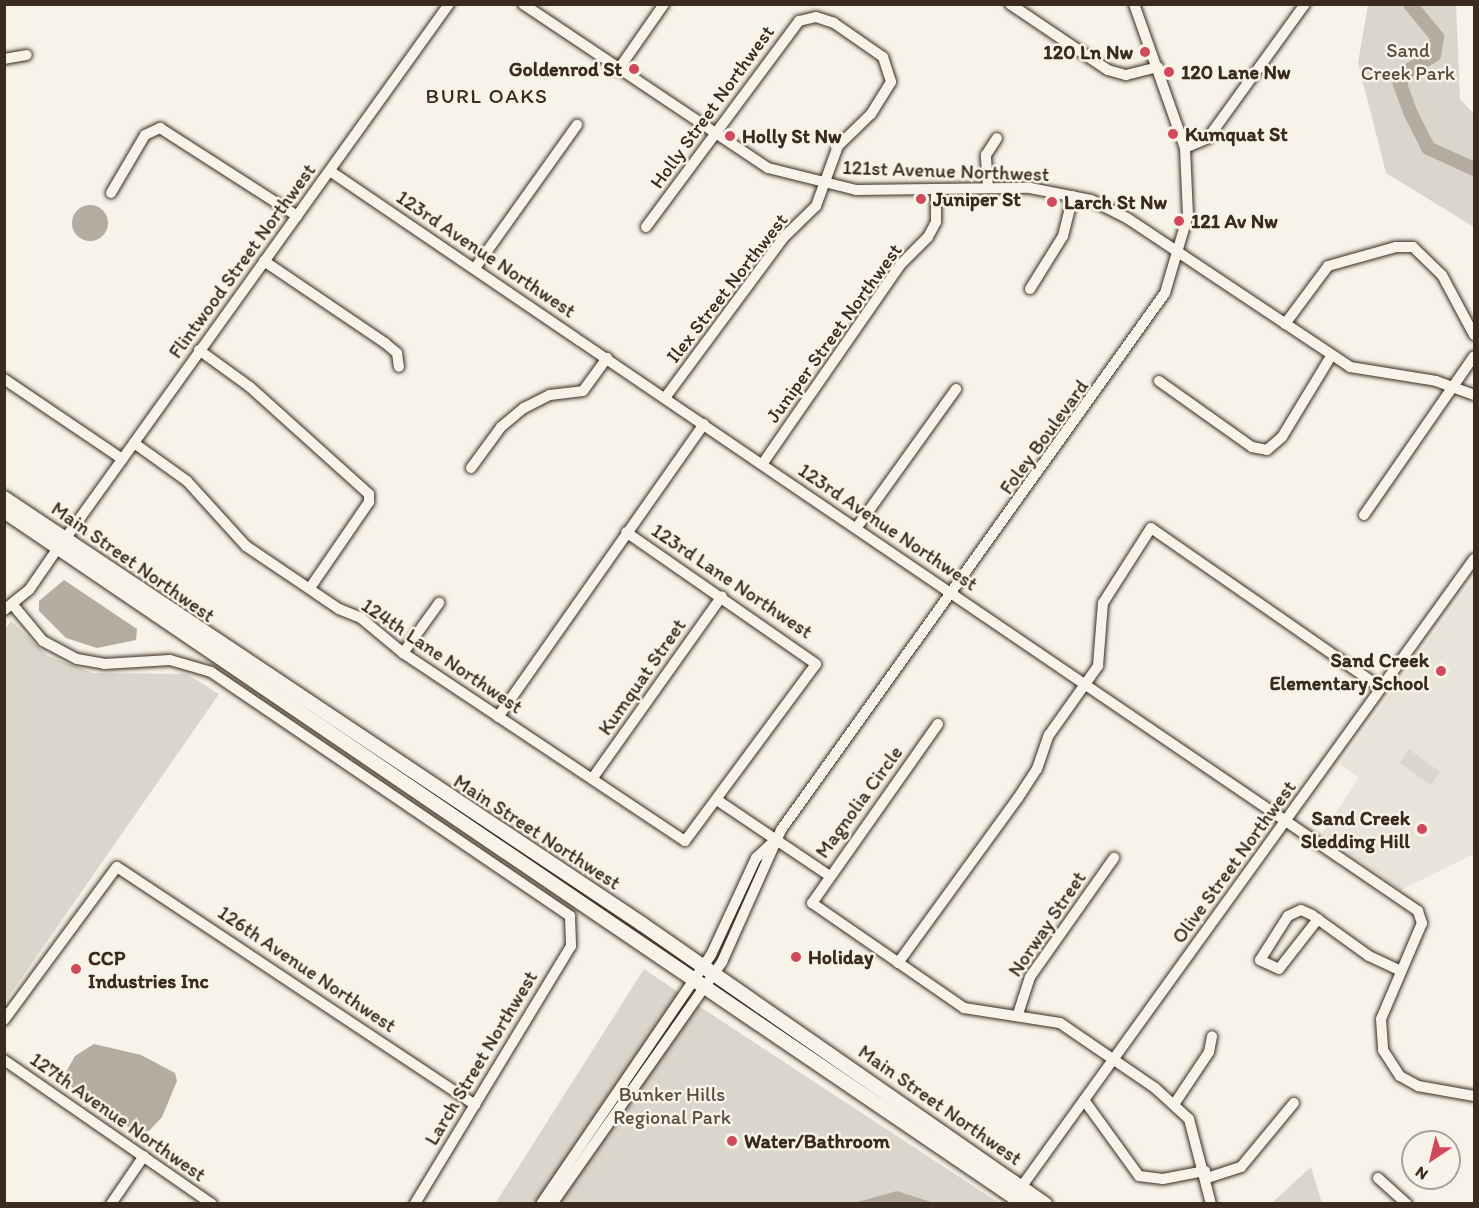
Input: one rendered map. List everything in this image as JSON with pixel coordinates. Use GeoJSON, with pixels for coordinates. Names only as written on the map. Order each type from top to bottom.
{"type":"FeatureCollection","features":[{"type":"Feature","properties":{"kind":"main road","name":"Main Street Northwest"},"geometry":{"type":"LineString","coordinates":[[4,498],[62,544],[1024,1203]]}},
{"type":"Feature","properties":{"kind":"main road","name":"Main Street Northwest"},"geometry":{"type":"LineString","coordinates":[[4,512],[62,544],[708,970],[1045,1203]]}},
{"type":"Feature","properties":{"kind":"street","name":"Flintwood Street Northwest"},"geometry":{"type":"LineString","coordinates":[[9,608],[62,544],[449,4]]}},
{"type":"Feature","properties":{"kind":"street","name":"121st Avenue Northwest"},"geometry":{"type":"LineString","coordinates":[[523,4],[714,135],[768,168],[825,185],[936,189],[988,187],[1073,196],[1127,218],[1331,356],[1370,374],[1457,387],[1474,395]]}},
{"type":"Feature","properties":{"kind":"street"},"geometry":{"type":"LineString","coordinates":[[618,70],[664,4]]}},
{"type":"Feature","properties":{"kind":"street"},"geometry":{"type":"LineString","coordinates":[[1010,4],[1108,70],[1126,75],[1158,67]]}},
{"type":"Feature","properties":{"kind":"street","name":"Foley Boulevard"},"geometry":{"type":"LineString","coordinates":[[699,982],[742,922],[774,841],[1145,328],[1165,293],[1188,215],[1185,148],[1134,4]]}},
{"type":"Feature","properties":{"kind":"street"},"geometry":{"type":"LineString","coordinates":[[1185,148],[1208,138],[1305,4]]}},
{"type":"Feature","properties":{"kind":"street","name":"Holly Street Northwest"},"geometry":{"type":"LineString","coordinates":[[646,227],[784,37],[807,18],[834,23],[883,57],[891,82]]}},
{"type":"Feature","properties":{"kind":"street"},"geometry":{"type":"LineString","coordinates":[[4,59],[27,55]]}},
{"type":"Feature","properties":{"kind":"street","name":"Ilex Street Northwest"},"geometry":{"type":"LineString","coordinates":[[665,398],[784,237],[816,206],[838,146],[871,114],[891,82]]}},
{"type":"Feature","properties":{"kind":"street"},"geometry":{"type":"LineString","coordinates":[[475,268],[577,125]]}},
{"type":"Feature","properties":{"kind":"street"},"geometry":{"type":"LineString","coordinates":[[111,193],[145,135],[160,128],[297,216]]}},
{"type":"Feature","properties":{"kind":"street"},"geometry":{"type":"LineString","coordinates":[[988,187],[986,155],[997,138]]}},
{"type":"Feature","properties":{"kind":"street","name":"123rd Avenue Northwest"},"geometry":{"type":"LineString","coordinates":[[330,171],[1288,819],[1423,917],[1400,969]]}},
{"type":"Feature","properties":{"kind":"street","name":"Juniper Street Northwest"},"geometry":{"type":"LineString","coordinates":[[763,464],[902,264],[928,237],[936,222],[936,189]]}},
{"type":"Feature","properties":{"kind":"street"},"geometry":{"type":"LineString","coordinates":[[1030,289],[1063,236],[1073,196]]}},
{"type":"Feature","properties":{"kind":"street"},"geometry":{"type":"LineString","coordinates":[[1285,324],[1328,266],[1396,247],[1424,252],[1474,335]]}},
{"type":"Feature","properties":{"kind":"street"},"geometry":{"type":"LineString","coordinates":[[264,261],[385,343],[397,353],[399,367]]}},
{"type":"Feature","properties":{"kind":"street"},"geometry":{"type":"LineString","coordinates":[[199,350],[250,387],[369,494],[369,502],[310,588]]}},
{"type":"Feature","properties":{"kind":"street"},"geometry":{"type":"LineString","coordinates":[[1159,381],[1252,447],[1269,449],[1331,356]]}},
{"type":"Feature","properties":{"kind":"street"},"geometry":{"type":"LineString","coordinates":[[1364,515],[1457,387],[1474,356]]}},
{"type":"Feature","properties":{"kind":"street"},"geometry":{"type":"LineString","coordinates":[[471,468],[501,427],[524,408],[550,395],[583,391],[607,358]]}},
{"type":"Feature","properties":{"kind":"street"},"geometry":{"type":"LineString","coordinates":[[4,379],[122,459]]}},
{"type":"Feature","properties":{"kind":"street"},"geometry":{"type":"LineString","coordinates":[[857,527],[956,389]]}},
{"type":"Feature","properties":{"kind":"street"},"geometry":{"type":"LineString","coordinates":[[498,717],[704,424]]}},
{"type":"Feature","properties":{"kind":"street","name":"124th Lane Northwest"},"geometry":{"type":"LineString","coordinates":[[134,443],[187,481],[246,546],[310,588],[362,618],[403,653],[685,842],[717,801]]}},
{"type":"Feature","properties":{"kind":"street"},"geometry":{"type":"LineString","coordinates":[[1211,1203],[1196,1136],[1175,1103],[1115,1059],[1060,1023],[1018,1014],[974,1012],[898,963],[1037,769],[1049,735],[1086,682],[1102,649],[1103,603],[1151,528],[1381,688]]}},
{"type":"Feature","properties":{"kind":"street","name":"123rd Lane Northwest"},"geometry":{"type":"LineString","coordinates":[[626,532],[722,596],[816,664],[717,801]]}},
{"type":"Feature","properties":{"kind":"street","name":"Olive Street Northwest"},"geometry":{"type":"LineString","coordinates":[[1022,1186],[1474,559]]}},
{"type":"Feature","properties":{"kind":"street","name":"Kumquat Street"},"geometry":{"type":"LineString","coordinates":[[592,779],[722,596]]}},
{"type":"Feature","properties":{"kind":"street"},"geometry":{"type":"LineString","coordinates":[[403,653],[439,603]]}},
{"type":"Feature","properties":{"kind":"street","name":"Larch Street Northwest"},"geometry":{"type":"LineString","coordinates":[[9,608],[44,641],[77,660],[104,664],[170,660],[211,672],[561,908],[574,929],[571,946],[415,1203]]}},
{"type":"Feature","properties":{"kind":"street","name":"Magnolia Circle"},"geometry":{"type":"LineString","coordinates":[[898,963],[812,903],[828,875],[938,724]]}},
{"type":"Feature","properties":{"kind":"street"},"geometry":{"type":"LineString","coordinates":[[717,801],[828,875]]}},
{"type":"Feature","properties":{"kind":"street","name":"Norway Street"},"geometry":{"type":"LineString","coordinates":[[1018,1014],[1030,977],[1114,858]]}},
{"type":"Feature","properties":{"kind":"street","name":"126th Avenue Northwest"},"geometry":{"type":"LineString","coordinates":[[4,1020],[117,867],[475,1105]]}},
{"type":"Feature","properties":{"kind":"street"},"geometry":{"type":"LineString","coordinates":[[1318,919],[1279,969],[1260,960],[1292,912],[1301,910],[1318,919],[1369,956],[1400,969],[1381,1019],[1389,1065],[1418,1086],[1474,1096]]}},
{"type":"Feature","properties":{"kind":"street"},"geometry":{"type":"LineString","coordinates":[[541,1203],[699,982]]}},
{"type":"Feature","properties":{"kind":"street"},"geometry":{"type":"LineString","coordinates":[[552,1203],[699,982]]}},
{"type":"Feature","properties":{"kind":"street"},"geometry":{"type":"LineString","coordinates":[[938,1004],[945,994]]}},
{"type":"Feature","properties":{"kind":"street"},"geometry":{"type":"LineString","coordinates":[[1175,1103],[1209,1052],[1212,1036]]}},
{"type":"Feature","properties":{"kind":"street","name":"127th Avenue Northwest"},"geometry":{"type":"LineString","coordinates":[[4,1060],[212,1203]]}},
{"type":"Feature","properties":{"kind":"street"},"geometry":{"type":"LineString","coordinates":[[1084,1100],[1139,1176],[1163,1179],[1206,1175],[1240,1167],[1294,1103]]}},
{"type":"Feature","properties":{"kind":"street"},"geometry":{"type":"LineString","coordinates":[[111,1203],[144,1156]]}},
{"type":"Feature","properties":{"kind":"street"},"geometry":{"type":"LineString","coordinates":[[1378,1178],[1407,1203]]}},
{"type":"Feature","properties":{"kind":"shaded area"},"geometry":{"type":"Polygon","coordinates":[[[90,205],[103,210],[108,223],[103,236],[90,241],[77,236],[72,223],[77,210],[90,205]]]}},
{"type":"Feature","properties":{"kind":"shaded area","name":"Sand Creek Elementary School"},"geometry":{"type":"Polygon","coordinates":[[[1474,578],[1474,854],[1401,890],[1322,833],[1359,778],[1340,764],[1474,578]]]}},
{"type":"Feature","properties":{"kind":"shaded area"},"geometry":{"type":"Polygon","coordinates":[[[64,580],[137,629],[136,640],[97,648],[66,638],[39,611],[39,601],[64,580]]]}},
{"type":"Feature","properties":{"kind":"shaded area"},"geometry":{"type":"Polygon","coordinates":[[[94,1044],[141,1055],[175,1073],[177,1081],[162,1117],[150,1130],[143,1133],[110,1119],[62,1079],[75,1056],[94,1044]]]}},
{"type":"Feature","properties":{"kind":"shaded area"},"geometry":{"type":"Polygon","coordinates":[[[897,1191],[934,1203],[854,1203],[897,1191]]]}},
{"type":"Feature","properties":{"kind":"green space","name":"Sand Creek Park"},"geometry":{"type":"Polygon","coordinates":[[[1368,5],[1456,5],[1460,99],[1474,114],[1474,227],[1386,173],[1358,63],[1368,5]]]}},
{"type":"Feature","properties":{"kind":"green space"},"geometry":{"type":"Polygon","coordinates":[[[11,621],[48,656],[93,673],[187,674],[219,694],[5,1002],[4,630],[11,621]]]}},
{"type":"Feature","properties":{"kind":"green space"},"geometry":{"type":"Polygon","coordinates":[[[1409,749],[1440,772],[1431,785],[1400,763],[1409,749]]]}},
{"type":"Feature","properties":{"kind":"green space","name":"Bunker Hills Regional Park"},"geometry":{"type":"Polygon","coordinates":[[[644,969],[705,1010],[999,1203],[495,1204],[644,969]]]}},
{"type":"Feature","properties":{"kind":"green space"},"geometry":{"type":"Polygon","coordinates":[[[1311,1167],[1322,1203],[1272,1203],[1302,1175],[1311,1167]]]}},
{"type":"Feature","properties":{"kind":"waterway"},"geometry":{"type":"LineString","coordinates":[[1410,4],[1437,37],[1434,55],[1409,70],[1400,84],[1411,114],[1428,148],[1474,169]]}},
{"type":"Feature","properties":{"kind":"place","name":"120 Ln Nw"},"geometry":{"type":"Point","coordinates":[1145,52]}},
{"type":"Feature","properties":{"kind":"place","name":"Goldenrod St"},"geometry":{"type":"Point","coordinates":[634,69]}},
{"type":"Feature","properties":{"kind":"place","name":"120 Lane Nw"},"geometry":{"type":"Point","coordinates":[1169,72]}},
{"type":"Feature","properties":{"kind":"place","name":"Kumquat St"},"geometry":{"type":"Point","coordinates":[1173,134]}},
{"type":"Feature","properties":{"kind":"place","name":"Holly St Nw"},"geometry":{"type":"Point","coordinates":[730,136]}},
{"type":"Feature","properties":{"kind":"place","name":"Juniper St"},"geometry":{"type":"Point","coordinates":[921,199]}},
{"type":"Feature","properties":{"kind":"place","name":"Larch St Nw"},"geometry":{"type":"Point","coordinates":[1052,202]}},
{"type":"Feature","properties":{"kind":"place","name":"121 Av Nw"},"geometry":{"type":"Point","coordinates":[1179,221]}},
{"type":"Feature","properties":{"kind":"place","name":"Sand Creek Elementary School"},"geometry":{"type":"Point","coordinates":[1441,671]}},
{"type":"Feature","properties":{"kind":"place","name":"Sand Creek Sledding Hill"},"geometry":{"type":"Point","coordinates":[1422,829]}},
{"type":"Feature","properties":{"kind":"place","name":"Holiday"},"geometry":{"type":"Point","coordinates":[796,957]}},
{"type":"Feature","properties":{"kind":"place","name":"CCP Industries Inc"},"geometry":{"type":"Point","coordinates":[76,969]}},
{"type":"Feature","properties":{"kind":"place","name":"Water/Bathroom"},"geometry":{"type":"Point","coordinates":[732,1141]}},
{"type":"Feature","properties":{"kind":"district","name":"BURL OAKS"},"geometry":{"type":"Point","coordinates":[487,96]}}]}
